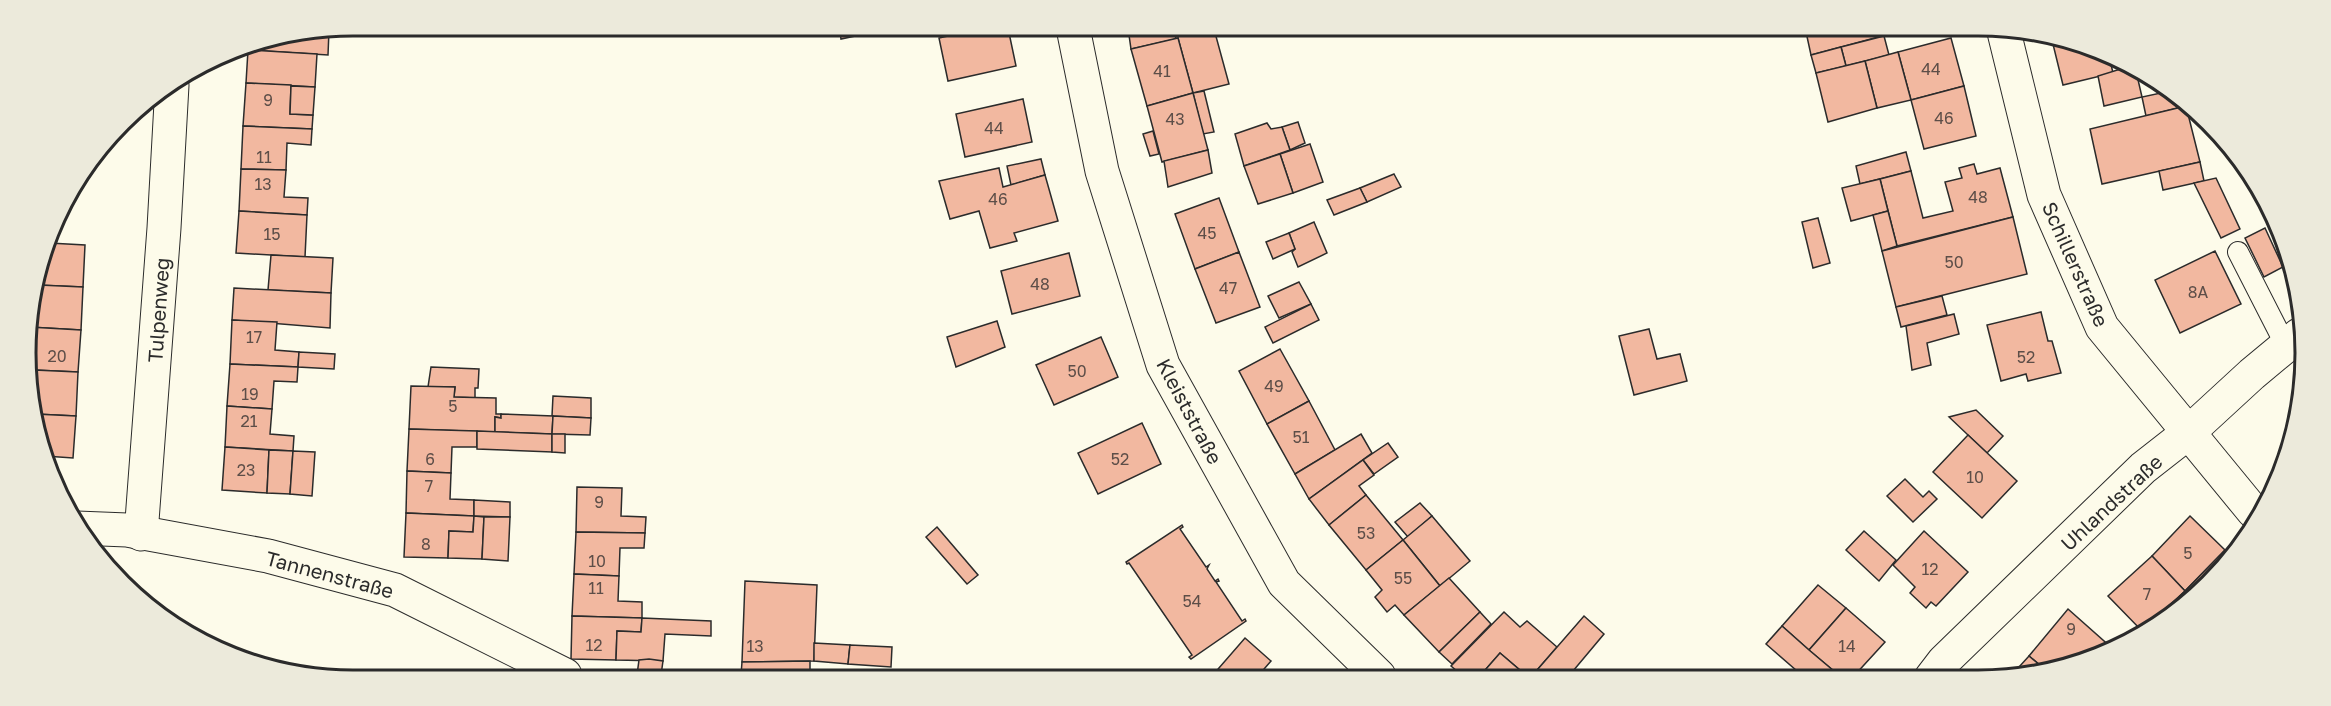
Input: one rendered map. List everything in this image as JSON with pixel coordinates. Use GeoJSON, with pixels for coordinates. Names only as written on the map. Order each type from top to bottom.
{"type":"FeatureCollection","features":[{"type":"Feature","properties":{"kind":"street","name":"Kleiststraße"},"geometry":{"type":"LineString","coordinates":[[1075,36],[1102,171],[1163,365],[1284,583],[1366,670]]}},
{"type":"Feature","properties":{"kind":"street","name":"Schillerstraße"},"geometry":{"type":"LineString","coordinates":[[2005,38],[2044,195],[2102,327],[2254,511]]}},
{"type":"Feature","properties":{"kind":"street","name":"Tulpenweg"},"geometry":{"type":"LineString","coordinates":[[141,534],[172,93]]}},
{"type":"Feature","properties":{"kind":"street","name":"Uhlandstraße"},"geometry":{"type":"LineString","coordinates":[[1937,670],[2143,468],[2189,432],[2293,340]]}},
{"type":"Feature","properties":{"kind":"street","name":"Tannenstraße"},"geometry":{"type":"LineString","coordinates":[[89,528],[127,530],[268,556],[395,590],[555,670]]}},
{"type":"Feature","properties":{"kind":"lane"},"geometry":{"type":"LineString","coordinates":[[2238,252],[2293,340]]}},
{"type":"Feature","properties":{"kind":"building"},"geometry":{"type":"Polygon","coordinates":[[[1010,36],[1016,66],[948,81],[939,38],[1010,36]]]}},
{"type":"Feature","properties":{"kind":"building"},"geometry":{"type":"Polygon","coordinates":[[[1129,36],[1175,36],[1176,39],[1131,49],[1129,36]]]}},
{"type":"Feature","properties":{"kind":"building"},"geometry":{"type":"Polygon","coordinates":[[[1175,36],[1216,36],[1229,84],[1193,93],[1178,38],[1176,39],[1175,36]]]}},
{"type":"Feature","properties":{"kind":"building"},"geometry":{"type":"Polygon","coordinates":[[[1807,36],[1882,36],[1811,55],[1807,36]]]}},
{"type":"Feature","properties":{"kind":"building"},"geometry":{"type":"Polygon","coordinates":[[[1884,36],[1889,55],[1846,66],[1841,47],[1884,36]]]}},
{"type":"Feature","properties":{"kind":"building"},"geometry":{"type":"Polygon","coordinates":[[[329,37],[328,55],[259,51],[291,42],[329,37]]]}},
{"type":"Feature","properties":{"kind":"building"},"geometry":{"type":"Polygon","coordinates":[[[1178,38],[1193,93],[1147,106],[1131,49],[1178,38]]]}},
{"type":"Feature","properties":{"kind":"building"},"geometry":{"type":"Polygon","coordinates":[[[1951,38],[1964,86],[1911,100],[1898,52],[1951,38]]]}},
{"type":"Feature","properties":{"kind":"building"},"geometry":{"type":"Polygon","coordinates":[[[2053,45],[2111,66],[2113,73],[2063,85],[2053,45]]]}},
{"type":"Feature","properties":{"kind":"building"},"geometry":{"type":"Polygon","coordinates":[[[1841,47],[1846,66],[1816,73],[1811,55],[1841,47]]]}},
{"type":"Feature","properties":{"kind":"building"},"geometry":{"type":"Polygon","coordinates":[[[259,51],[317,54],[315,87],[246,83],[248,54],[259,51]]]}},
{"type":"Feature","properties":{"kind":"building"},"geometry":{"type":"Polygon","coordinates":[[[1898,52],[1911,100],[1877,108],[1865,61],[1898,52]]]}},
{"type":"Feature","properties":{"kind":"building"},"geometry":{"type":"Polygon","coordinates":[[[1865,61],[1877,108],[1828,122],[1816,73],[1865,61]]]}},
{"type":"Feature","properties":{"kind":"building"},"geometry":{"type":"Polygon","coordinates":[[[2119,69],[2138,79],[2142,97],[2104,106],[2098,76],[2119,69]]]}},
{"type":"Feature","properties":{"kind":"building"},"geometry":{"type":"Polygon","coordinates":[[[246,83],[291,85],[290,114],[313,115],[312,129],[243,126],[246,83]]]}},
{"type":"Feature","properties":{"kind":"building"},"geometry":{"type":"Polygon","coordinates":[[[291,86],[315,87],[313,115],[290,114],[291,86]]]}},
{"type":"Feature","properties":{"kind":"building"},"geometry":{"type":"Polygon","coordinates":[[[1964,86],[1976,136],[1924,149],[1911,100],[1964,86]]]}},
{"type":"Feature","properties":{"kind":"building"},"geometry":{"type":"Polygon","coordinates":[[[1204,91],[1214,132],[1203,134],[1193,93],[1204,91]]]}},
{"type":"Feature","properties":{"kind":"building"},"geometry":{"type":"Polygon","coordinates":[[[1193,93],[1208,150],[1162,162],[1147,106],[1193,93]]]}},
{"type":"Feature","properties":{"kind":"building"},"geometry":{"type":"Polygon","coordinates":[[[2160,93],[2178,108],[2146,116],[2142,97],[2160,93]]]}},
{"type":"Feature","properties":{"kind":"building"},"geometry":{"type":"Polygon","coordinates":[[[1023,99],[1032,142],[965,157],[956,114],[1023,99]]]}},
{"type":"Feature","properties":{"kind":"building"},"geometry":{"type":"Polygon","coordinates":[[[2178,108],[2189,117],[2200,162],[2102,184],[2090,129],[2178,108]]]}},
{"type":"Feature","properties":{"kind":"building"},"geometry":{"type":"Polygon","coordinates":[[[1298,122],[1305,143],[1290,150],[1282,127],[1298,122]]]}},
{"type":"Feature","properties":{"kind":"building"},"geometry":{"type":"Polygon","coordinates":[[[1267,123],[1271,129],[1282,127],[1290,150],[1244,166],[1235,134],[1267,123]]]}},
{"type":"Feature","properties":{"kind":"building"},"geometry":{"type":"Polygon","coordinates":[[[243,126],[312,129],[311,145],[287,143],[286,170],[241,169],[243,126]]]}},
{"type":"Feature","properties":{"kind":"building"},"geometry":{"type":"Polygon","coordinates":[[[1153,131],[1159,154],[1150,156],[1143,134],[1153,131]]]}},
{"type":"Feature","properties":{"kind":"building"},"geometry":{"type":"Polygon","coordinates":[[[1310,144],[1323,182],[1293,193],[1280,154],[1310,144]]]}},
{"type":"Feature","properties":{"kind":"building"},"geometry":{"type":"Polygon","coordinates":[[[1208,150],[1212,173],[1168,187],[1164,161],[1208,150]]]}},
{"type":"Feature","properties":{"kind":"building"},"geometry":{"type":"Polygon","coordinates":[[[1906,152],[1911,171],[1860,184],[1856,166],[1906,152]]]}},
{"type":"Feature","properties":{"kind":"building"},"geometry":{"type":"Polygon","coordinates":[[[1280,154],[1293,193],[1258,204],[1244,166],[1280,154]]]}},
{"type":"Feature","properties":{"kind":"building"},"geometry":{"type":"Polygon","coordinates":[[[1041,159],[1045,175],[1011,185],[1007,166],[1041,159]]]}},
{"type":"Feature","properties":{"kind":"building"},"geometry":{"type":"Polygon","coordinates":[[[2200,162],[2204,181],[2163,190],[2159,171],[2200,162]]]}},
{"type":"Feature","properties":{"kind":"building"},"geometry":{"type":"Polygon","coordinates":[[[1974,164],[1977,174],[2000,168],[2013,217],[1897,246],[1880,179],[1911,171],[1923,218],[1953,211],[1945,182],[1962,178],[1959,168],[1974,164]]]}},
{"type":"Feature","properties":{"kind":"building"},"geometry":{"type":"Polygon","coordinates":[[[999,168],[1003,187],[1045,175],[1058,221],[1014,233],[1017,241],[990,248],[979,211],[950,219],[939,181],[999,168]]]}},
{"type":"Feature","properties":{"kind":"building"},"geometry":{"type":"Polygon","coordinates":[[[241,169],[286,170],[284,197],[308,198],[307,215],[239,211],[241,169]]]}},
{"type":"Feature","properties":{"kind":"building"},"geometry":{"type":"Polygon","coordinates":[[[1394,174],[1401,187],[1367,202],[1360,188],[1394,174]]]}},
{"type":"Feature","properties":{"kind":"building"},"geometry":{"type":"Polygon","coordinates":[[[2216,178],[2240,229],[2221,238],[2194,183],[2216,178]]]}},
{"type":"Feature","properties":{"kind":"building"},"geometry":{"type":"Polygon","coordinates":[[[1880,179],[1888,211],[1851,221],[1842,188],[1880,179]]]}},
{"type":"Feature","properties":{"kind":"building"},"geometry":{"type":"Polygon","coordinates":[[[1360,188],[1367,202],[1334,215],[1327,200],[1360,188]]]}},
{"type":"Feature","properties":{"kind":"building"},"geometry":{"type":"Polygon","coordinates":[[[1219,198],[1239,252],[1195,269],[1175,214],[1219,198]]]}},
{"type":"Feature","properties":{"kind":"building"},"geometry":{"type":"Polygon","coordinates":[[[239,211],[307,215],[305,257],[236,253],[239,211]]]}},
{"type":"Feature","properties":{"kind":"building"},"geometry":{"type":"Polygon","coordinates":[[[1888,211],[1897,246],[1882,251],[1873,215],[1888,211]]]}},
{"type":"Feature","properties":{"kind":"building"},"geometry":{"type":"Polygon","coordinates":[[[2013,217],[2027,274],[1896,307],[1882,251],[2013,217]]]}},
{"type":"Feature","properties":{"kind":"building"},"geometry":{"type":"Polygon","coordinates":[[[1818,218],[1830,263],[1813,268],[1802,222],[1818,218]]]}},
{"type":"Feature","properties":{"kind":"building"},"geometry":{"type":"Polygon","coordinates":[[[1314,222],[1327,253],[1298,267],[1292,252],[1295,249],[1289,233],[1314,222]]]}},
{"type":"Feature","properties":{"kind":"building"},"geometry":{"type":"Polygon","coordinates":[[[2265,228],[2283,267],[2264,277],[2245,238],[2265,228]]]}},
{"type":"Feature","properties":{"kind":"building"},"geometry":{"type":"Polygon","coordinates":[[[1289,233],[1295,249],[1273,259],[1266,242],[1289,233]]]}},
{"type":"Feature","properties":{"kind":"building"},"geometry":{"type":"Polygon","coordinates":[[[56,243],[85,245],[83,287],[43,285],[56,243]]]}},
{"type":"Feature","properties":{"kind":"building"},"geometry":{"type":"Polygon","coordinates":[[[2215,251],[2241,304],[2180,333],[2155,280],[2215,251]]]}},
{"type":"Feature","properties":{"kind":"building"},"geometry":{"type":"Polygon","coordinates":[[[1239,252],[1260,307],[1216,323],[1195,269],[1239,252]]]}},
{"type":"Feature","properties":{"kind":"building"},"geometry":{"type":"Polygon","coordinates":[[[1069,253],[1080,296],[1012,314],[1001,271],[1069,253]]]}},
{"type":"Feature","properties":{"kind":"building"},"geometry":{"type":"Polygon","coordinates":[[[271,255],[333,258],[331,293],[268,290],[271,255]]]}},
{"type":"Feature","properties":{"kind":"building"},"geometry":{"type":"Polygon","coordinates":[[[1299,282],[1311,304],[1279,318],[1268,296],[1299,282]]]}},
{"type":"Feature","properties":{"kind":"building"},"geometry":{"type":"Polygon","coordinates":[[[43,285],[83,287],[81,330],[37,327],[43,285]]]}},
{"type":"Feature","properties":{"kind":"building"},"geometry":{"type":"Polygon","coordinates":[[[234,288],[331,293],[330,328],[232,320],[234,288]]]}},
{"type":"Feature","properties":{"kind":"building"},"geometry":{"type":"Polygon","coordinates":[[[1942,296],[1947,315],[1901,327],[1896,307],[1942,296]]]}},
{"type":"Feature","properties":{"kind":"building"},"geometry":{"type":"Polygon","coordinates":[[[1311,304],[1319,320],[1273,343],[1265,327],[1311,304]]]}},
{"type":"Feature","properties":{"kind":"building"},"geometry":{"type":"Polygon","coordinates":[[[2041,312],[2048,341],[2052,341],[2061,373],[2028,381],[2026,374],[2001,381],[1987,325],[2041,312]]]}},
{"type":"Feature","properties":{"kind":"building"},"geometry":{"type":"Polygon","coordinates":[[[1954,314],[1959,334],[1927,343],[1931,365],[1912,370],[1906,326],[1954,314]]]}},
{"type":"Feature","properties":{"kind":"building"},"geometry":{"type":"Polygon","coordinates":[[[232,320],[277,322],[275,350],[299,352],[298,367],[230,364],[232,320]]]}},
{"type":"Feature","properties":{"kind":"building"},"geometry":{"type":"Polygon","coordinates":[[[997,321],[1005,347],[956,367],[947,337],[997,321]]]}},
{"type":"Feature","properties":{"kind":"building"},"geometry":{"type":"Polygon","coordinates":[[[37,327],[81,330],[78,372],[37,370],[37,327]]]}},
{"type":"Feature","properties":{"kind":"building"},"geometry":{"type":"Polygon","coordinates":[[[1649,329],[1657,359],[1680,354],[1687,381],[1634,395],[1619,336],[1649,329]]]}},
{"type":"Feature","properties":{"kind":"building"},"geometry":{"type":"Polygon","coordinates":[[[1101,337],[1118,377],[1054,405],[1036,365],[1101,337]]]}},
{"type":"Feature","properties":{"kind":"building"},"geometry":{"type":"Polygon","coordinates":[[[1280,349],[1309,401],[1267,424],[1239,371],[1280,349]]]}},
{"type":"Feature","properties":{"kind":"building"},"geometry":{"type":"Polygon","coordinates":[[[299,352],[335,354],[334,369],[298,367],[299,352]]]}},
{"type":"Feature","properties":{"kind":"building"},"geometry":{"type":"Polygon","coordinates":[[[230,364],[298,367],[297,382],[274,381],[272,409],[227,406],[230,364]]]}},
{"type":"Feature","properties":{"kind":"building"},"geometry":{"type":"Polygon","coordinates":[[[431,367],[479,369],[475,398],[454,397],[455,387],[428,387],[431,367]]]}},
{"type":"Feature","properties":{"kind":"building"},"geometry":{"type":"Polygon","coordinates":[[[37,370],[78,372],[76,416],[42,414],[37,370]]]}},
{"type":"Feature","properties":{"kind":"building"},"geometry":{"type":"Polygon","coordinates":[[[411,386],[455,387],[454,397],[496,398],[496,414],[501,414],[501,418],[495,417],[495,432],[409,429],[411,386]]]}},
{"type":"Feature","properties":{"kind":"building"},"geometry":{"type":"Polygon","coordinates":[[[553,396],[591,398],[591,418],[552,416],[553,396]]]}},
{"type":"Feature","properties":{"kind":"building"},"geometry":{"type":"Polygon","coordinates":[[[1309,401],[1335,450],[1295,474],[1267,424],[1309,401]]]}},
{"type":"Feature","properties":{"kind":"building"},"geometry":{"type":"Polygon","coordinates":[[[227,406],[272,409],[270,434],[294,436],[293,451],[225,447],[227,406]]]}},
{"type":"Feature","properties":{"kind":"building"},"geometry":{"type":"Polygon","coordinates":[[[1976,410],[2003,436],[1987,453],[1949,417],[1976,410]]]}},
{"type":"Feature","properties":{"kind":"building"},"geometry":{"type":"Polygon","coordinates":[[[42,414],[76,416],[73,458],[54,457],[42,414]]]}},
{"type":"Feature","properties":{"kind":"building"},"geometry":{"type":"Polygon","coordinates":[[[501,414],[553,416],[552,434],[495,432],[495,417],[501,418],[501,414]]]}},
{"type":"Feature","properties":{"kind":"building"},"geometry":{"type":"Polygon","coordinates":[[[553,416],[591,418],[590,435],[552,434],[553,416]]]}},
{"type":"Feature","properties":{"kind":"building"},"geometry":{"type":"Polygon","coordinates":[[[1142,423],[1161,464],[1098,494],[1078,453],[1142,423]]]}},
{"type":"Feature","properties":{"kind":"building"},"geometry":{"type":"Polygon","coordinates":[[[409,429],[477,431],[477,447],[452,447],[451,473],[407,471],[409,429]]]}},
{"type":"Feature","properties":{"kind":"building"},"geometry":{"type":"Polygon","coordinates":[[[477,431],[552,434],[552,452],[477,449],[477,431]]]}},
{"type":"Feature","properties":{"kind":"building"},"geometry":{"type":"Polygon","coordinates":[[[552,434],[565,434],[565,453],[552,452],[552,434]]]}},
{"type":"Feature","properties":{"kind":"building"},"geometry":{"type":"Polygon","coordinates":[[[1361,434],[1372,453],[1309,499],[1295,474],[1361,434]]]}},
{"type":"Feature","properties":{"kind":"building"},"geometry":{"type":"Polygon","coordinates":[[[1968,435],[2017,481],[1982,518],[1933,472],[1968,435]]]}},
{"type":"Feature","properties":{"kind":"building"},"geometry":{"type":"Polygon","coordinates":[[[1388,443],[1398,457],[1374,474],[1363,460],[1388,443]]]}},
{"type":"Feature","properties":{"kind":"building"},"geometry":{"type":"Polygon","coordinates":[[[225,447],[269,450],[267,493],[222,490],[225,447]]]}},
{"type":"Feature","properties":{"kind":"building"},"geometry":{"type":"Polygon","coordinates":[[[269,450],[293,451],[290,494],[267,493],[269,450]]]}},
{"type":"Feature","properties":{"kind":"building"},"geometry":{"type":"Polygon","coordinates":[[[293,451],[315,452],[312,496],[290,494],[293,451]]]}},
{"type":"Feature","properties":{"kind":"building"},"geometry":{"type":"Polygon","coordinates":[[[1363,460],[1374,475],[1359,486],[1366,495],[1329,525],[1309,499],[1363,460]]]}},
{"type":"Feature","properties":{"kind":"building"},"geometry":{"type":"Polygon","coordinates":[[[407,471],[451,473],[450,499],[474,500],[474,516],[406,513],[407,471]]]}},
{"type":"Feature","properties":{"kind":"building"},"geometry":{"type":"Polygon","coordinates":[[[1905,479],[1923,497],[1929,491],[1937,499],[1913,522],[1887,496],[1905,479]]]}},
{"type":"Feature","properties":{"kind":"building"},"geometry":{"type":"Polygon","coordinates":[[[577,487],[622,488],[621,516],[646,517],[645,533],[576,532],[577,487]]]}},
{"type":"Feature","properties":{"kind":"building"},"geometry":{"type":"Polygon","coordinates":[[[1366,495],[1403,540],[1366,570],[1329,525],[1366,495]]]}},
{"type":"Feature","properties":{"kind":"building"},"geometry":{"type":"Polygon","coordinates":[[[474,500],[510,502],[510,517],[474,516],[474,500]]]}},
{"type":"Feature","properties":{"kind":"building"},"geometry":{"type":"Polygon","coordinates":[[[1420,503],[1432,516],[1408,537],[1395,522],[1420,503]]]}},
{"type":"Feature","properties":{"kind":"building"},"geometry":{"type":"Polygon","coordinates":[[[406,513],[474,516],[473,532],[449,531],[448,558],[404,557],[406,513]]]}},
{"type":"Feature","properties":{"kind":"building"},"geometry":{"type":"Polygon","coordinates":[[[474,516],[484,517],[482,559],[448,558],[449,531],[473,532],[474,516]]]}},
{"type":"Feature","properties":{"kind":"building"},"geometry":{"type":"Polygon","coordinates":[[[1432,516],[1470,561],[1440,586],[1403,540],[1432,516]]]}},
{"type":"Feature","properties":{"kind":"building"},"geometry":{"type":"Polygon","coordinates":[[[2190,516],[2225,550],[2185,591],[2152,556],[2190,516]]]}},
{"type":"Feature","properties":{"kind":"building"},"geometry":{"type":"Polygon","coordinates":[[[484,517],[510,517],[508,561],[482,559],[484,517]]]}},
{"type":"Feature","properties":{"kind":"building"},"geometry":{"type":"Polygon","coordinates":[[[1182,525],[1180,529],[1206,567],[1209,565],[1207,569],[1215,581],[1218,579],[1219,581],[1216,582],[1242,621],[1245,619],[1246,621],[1191,659],[1189,657],[1192,655],[1129,563],[1126,562],[1182,525]]]}},
{"type":"Feature","properties":{"kind":"building"},"geometry":{"type":"Polygon","coordinates":[[[937,527],[978,575],[967,584],[926,537],[937,527]]]}},
{"type":"Feature","properties":{"kind":"building"},"geometry":{"type":"Polygon","coordinates":[[[1864,531],[1896,560],[1879,581],[1846,550],[1864,531]]]}},
{"type":"Feature","properties":{"kind":"building"},"geometry":{"type":"Polygon","coordinates":[[[1924,531],[1968,572],[1936,606],[1931,602],[1926,608],[1910,593],[1915,587],[1893,565],[1924,531]]]}},
{"type":"Feature","properties":{"kind":"building"},"geometry":{"type":"Polygon","coordinates":[[[576,532],[645,533],[644,548],[620,548],[619,576],[574,574],[576,532]]]}},
{"type":"Feature","properties":{"kind":"building"},"geometry":{"type":"Polygon","coordinates":[[[1403,540],[1440,586],[1404,615],[1395,605],[1387,612],[1375,597],[1382,590],[1366,570],[1403,540]]]}},
{"type":"Feature","properties":{"kind":"building"},"geometry":{"type":"Polygon","coordinates":[[[2225,550],[2202,577],[2185,591],[2225,550]]]}},
{"type":"Feature","properties":{"kind":"building"},"geometry":{"type":"Polygon","coordinates":[[[2152,556],[2185,591],[2154,617],[2138,627],[2108,596],[2152,556]]]}},
{"type":"Feature","properties":{"kind":"building"},"geometry":{"type":"Polygon","coordinates":[[[574,574],[619,576],[618,601],[642,602],[642,618],[572,616],[574,574]]]}},
{"type":"Feature","properties":{"kind":"building"},"geometry":{"type":"Polygon","coordinates":[[[1449,578],[1480,612],[1439,652],[1404,615],[1449,578]]]}},
{"type":"Feature","properties":{"kind":"building"},"geometry":{"type":"Polygon","coordinates":[[[745,581],[817,585],[814,661],[742,662],[745,581]]]}},
{"type":"Feature","properties":{"kind":"building"},"geometry":{"type":"Polygon","coordinates":[[[1818,585],[1846,608],[1809,650],[1782,626],[1818,585]]]}},
{"type":"Feature","properties":{"kind":"building"},"geometry":{"type":"Polygon","coordinates":[[[1846,608],[1885,642],[1859,670],[1833,670],[1809,650],[1846,608]]]}},
{"type":"Feature","properties":{"kind":"building"},"geometry":{"type":"Polygon","coordinates":[[[2068,609],[2106,643],[2080,653],[2040,664],[2029,656],[2068,609]]]}},
{"type":"Feature","properties":{"kind":"building"},"geometry":{"type":"Polygon","coordinates":[[[1480,612],[1491,624],[1452,664],[1439,652],[1480,612]]]}},
{"type":"Feature","properties":{"kind":"building"},"geometry":{"type":"Polygon","coordinates":[[[1504,612],[1520,627],[1527,621],[1557,647],[1537,670],[1520,670],[1500,653],[1485,670],[1456,670],[1451,666],[1504,612]]]}},
{"type":"Feature","properties":{"kind":"building"},"geometry":{"type":"Polygon","coordinates":[[[572,616],[642,618],[641,632],[617,631],[616,660],[571,659],[572,616]]]}},
{"type":"Feature","properties":{"kind":"building"},"geometry":{"type":"Polygon","coordinates":[[[1584,616],[1604,634],[1574,670],[1537,670],[1584,616]]]}},
{"type":"Feature","properties":{"kind":"building"},"geometry":{"type":"Polygon","coordinates":[[[642,618],[711,621],[711,636],[665,634],[663,661],[616,660],[617,631],[641,632],[642,618]]]}},
{"type":"Feature","properties":{"kind":"building"},"geometry":{"type":"Polygon","coordinates":[[[1782,626],[1833,670],[1796,670],[1766,644],[1782,626]]]}},
{"type":"Feature","properties":{"kind":"building"},"geometry":{"type":"Polygon","coordinates":[[[1245,638],[1271,661],[1263,670],[1217,670],[1245,638]]]}},
{"type":"Feature","properties":{"kind":"building"},"geometry":{"type":"Polygon","coordinates":[[[814,643],[850,645],[848,664],[814,661],[814,643]]]}},
{"type":"Feature","properties":{"kind":"building"},"geometry":{"type":"Polygon","coordinates":[[[850,645],[892,647],[891,667],[848,664],[850,645]]]}},
{"type":"Feature","properties":{"kind":"building"},"geometry":{"type":"Polygon","coordinates":[[[1500,653],[1520,670],[1485,670],[1500,653]]]}},
{"type":"Feature","properties":{"kind":"building"},"geometry":{"type":"Polygon","coordinates":[[[2029,656],[2039,664],[2019,667],[2029,656]]]}},
{"type":"Feature","properties":{"kind":"building"},"geometry":{"type":"Polygon","coordinates":[[[639,660],[663,661],[662,670],[638,670],[639,660]]]}},
{"type":"Feature","properties":{"kind":"building"},"geometry":{"type":"Polygon","coordinates":[[[810,661],[810,670],[741,670],[742,662],[810,661]]]}}]}
